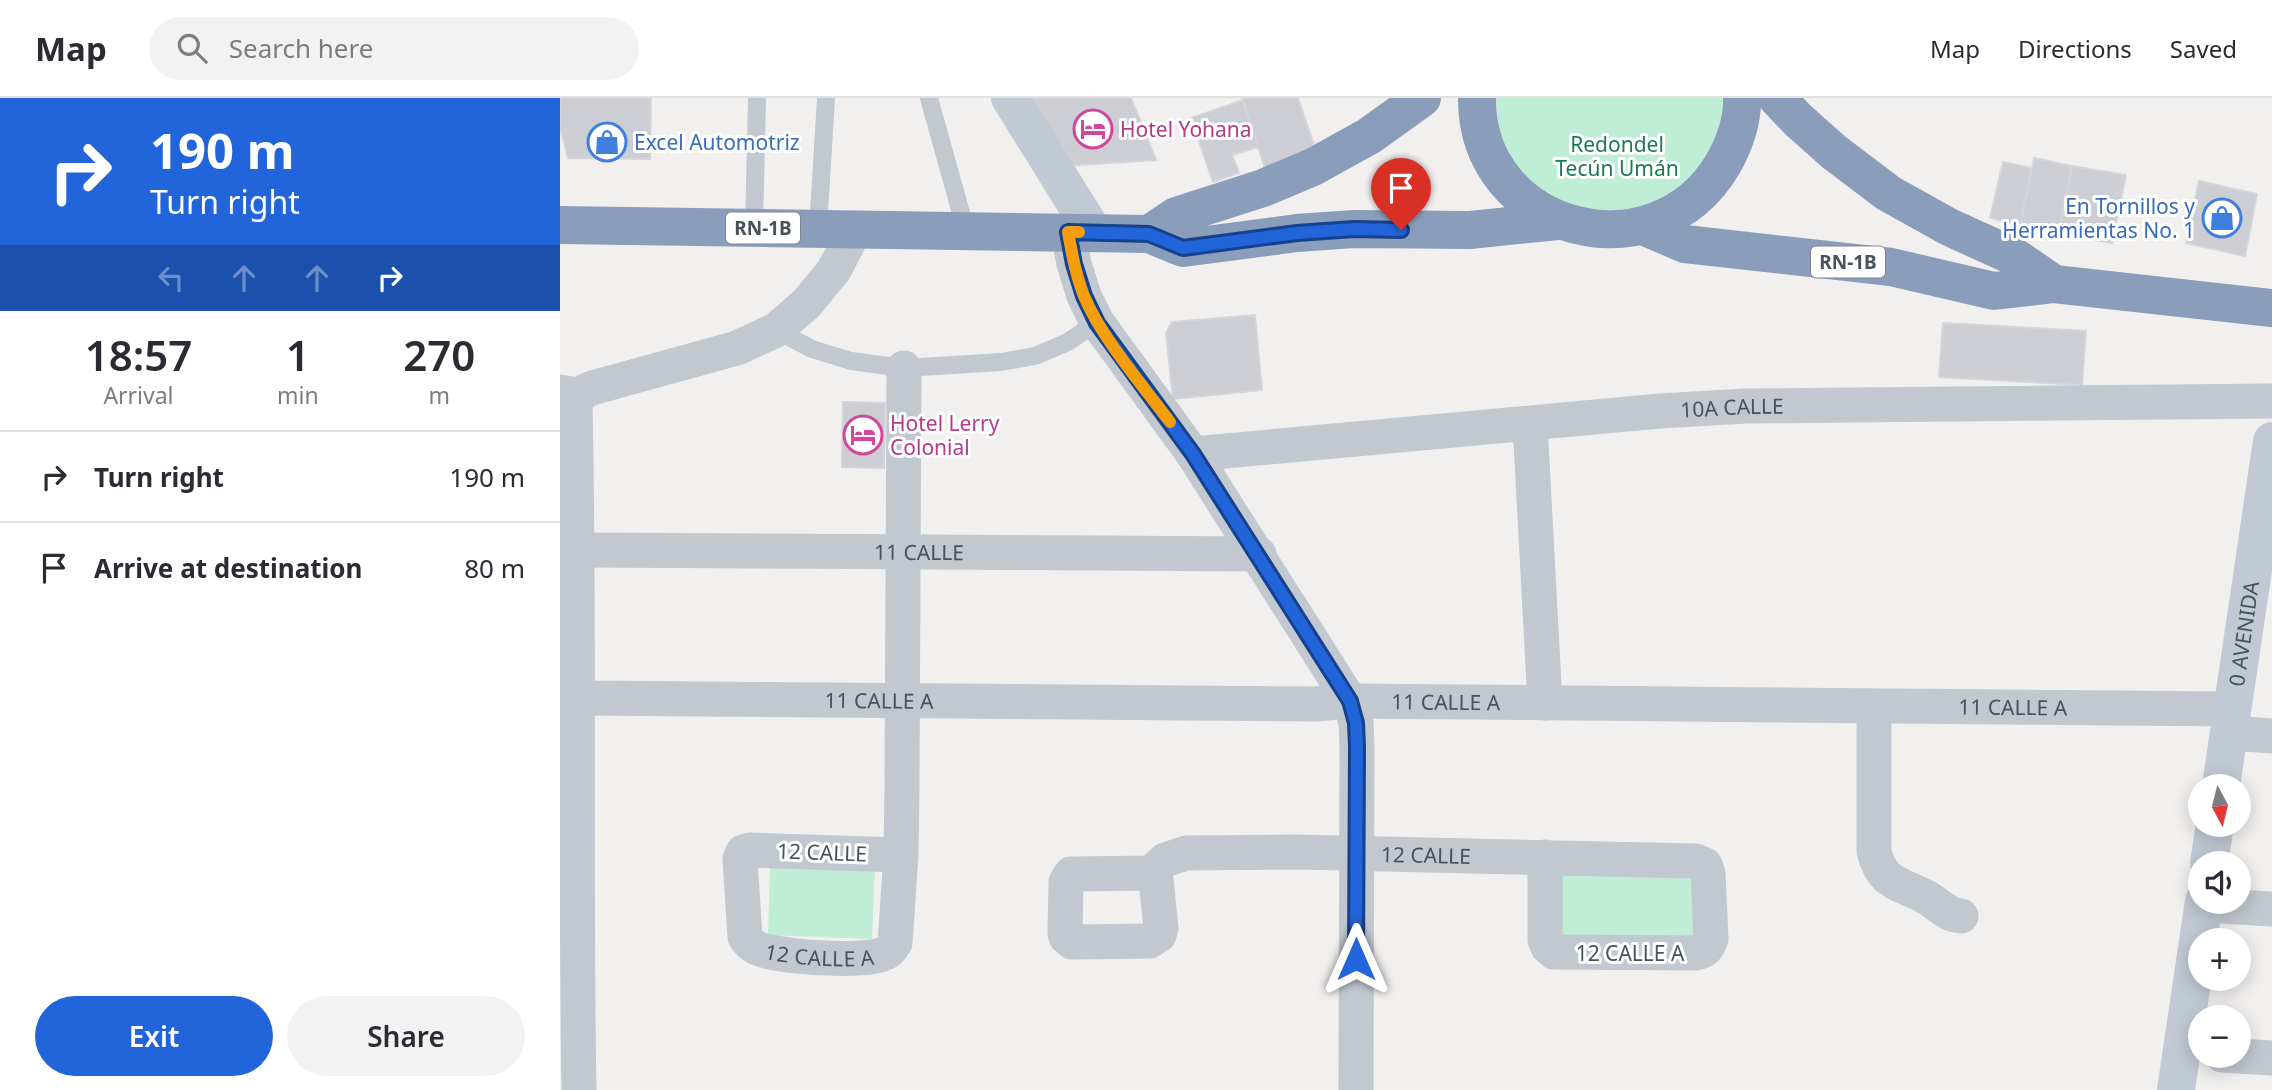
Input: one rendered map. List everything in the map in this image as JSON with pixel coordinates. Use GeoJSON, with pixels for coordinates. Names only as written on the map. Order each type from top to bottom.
{"type":"FeatureCollection","features":[{"type":"Feature","properties":{"kind":"highway","name":"RN-1B"},"geometry":{"type":"LineString","coordinates":[[1477,98],[1476,120],[1492,162],[1520,197],[1558,220],[1602,230],[1643,226],[1681,210],[1712,183],[1733,147],[1742,98]]}},
{"type":"Feature","properties":{"kind":"highway","name":"RN-1B"},"geometry":{"type":"LineString","coordinates":[[1777,98],[1797,120],[1834,152],[1888,193],[1950,227],[2015,257],[2054,284]]}},
{"type":"Feature","properties":{"kind":"highway"},"geometry":{"type":"LineString","coordinates":[[1149,234],[1176,216],[1263,188],[1313,167],[1369,136],[1418,99]]}},
{"type":"Feature","properties":{"kind":"highway","name":"RN-1B"},"geometry":{"type":"LineString","coordinates":[[560,225],[1149,234],[1183,248],[1354,229],[1470,230],[1558,220]]}},
{"type":"Feature","properties":{"kind":"highway","name":"RN-1B"},"geometry":{"type":"LineString","coordinates":[[1643,226],[1685,244],[1891,267],[1994,291],[2054,284],[2272,308]]}},
{"type":"Feature","properties":{"kind":"street"},"geometry":{"type":"LineString","coordinates":[[1010,98],[1081,232],[1074,264],[1084,296],[1097,323],[1193,454],[1350,701],[1356,723],[1357,747],[1356,1090]]}},
{"type":"Feature","properties":{"kind":"street"},"geometry":{"type":"LineString","coordinates":[[579,1090],[576,698],[579,550],[575,403],[569,394],[737,348],[776,330],[807,303],[834,270],[855,230]]}},
{"type":"Feature","properties":{"kind":"street"},"geometry":{"type":"LineString","coordinates":[[901,855],[904,368]]}},
{"type":"Feature","properties":{"kind":"street","name":"10A CALLE"},"geometry":{"type":"LineString","coordinates":[[1193,454],[1746,406],[2272,401]]}},
{"type":"Feature","properties":{"kind":"street"},"geometry":{"type":"LineString","coordinates":[[1530,424],[1545,703]]}},
{"type":"Feature","properties":{"kind":"street","name":"0 AVENIDA"},"geometry":{"type":"LineString","coordinates":[[2223,774],[2230,721],[2265,547],[2272,441]]}},
{"type":"Feature","properties":{"kind":"street","name":"11 CALLE"},"geometry":{"type":"LineString","coordinates":[[579,550],[1259,554]]}},
{"type":"Feature","properties":{"kind":"street","name":"11 CALLE A"},"geometry":{"type":"LineString","coordinates":[[576,698],[1874,706],[2230,721],[2272,736]]}},
{"type":"Feature","properties":{"kind":"street"},"geometry":{"type":"LineString","coordinates":[[1874,706],[1874,851],[1877,864],[1894,884],[1924,896],[1947,912],[1961,916]]}},
{"type":"Feature","properties":{"kind":"street","name":"12 CALLE"},"geometry":{"type":"LineString","coordinates":[[748,942],[743,930],[740,859],[743,852],[750,850],[901,855]]}},
{"type":"Feature","properties":{"kind":"street","name":"12 CALLE"},"geometry":{"type":"LineString","coordinates":[[1155,870],[1161,928],[1157,937],[1150,941],[1068,940],[1065,933],[1066,882],[1069,876],[1075,873],[1148,873],[1171,857],[1186,853],[1296,852],[1689,860],[1704,865],[1708,873],[1711,939],[1708,947]]}},
{"type":"Feature","properties":{"kind":"street","name":"12 CALLE A"},"geometry":{"type":"LineString","coordinates":[[748,942],[763,950],[832,958],[880,956],[890,950],[897,935],[901,855]]}},
{"type":"Feature","properties":{"kind":"street","name":"12 CALLE A"},"geometry":{"type":"LineString","coordinates":[[1545,857],[1545,940],[1550,950],[1558,954],[1696,953],[1705,951],[1708,947]]}},
{"type":"Feature","properties":{"kind":"street"},"geometry":{"type":"LineString","coordinates":[[2251,907],[2272,909]]}},
{"type":"Feature","properties":{"kind":"street"},"geometry":{"type":"LineString","coordinates":[[2195,1005],[2202,914]]}},
{"type":"Feature","properties":{"kind":"street"},"geometry":{"type":"LineString","coordinates":[[2251,1057],[2272,1058]]}},
{"type":"Feature","properties":{"kind":"street"},"geometry":{"type":"LineString","coordinates":[[2176,1090],[2188,1060]]}},
{"type":"Feature","properties":{"kind":"lane"},"geometry":{"type":"LineString","coordinates":[[754,228],[757,98]]}},
{"type":"Feature","properties":{"kind":"lane"},"geometry":{"type":"LineString","coordinates":[[818,229],[826,98]]}},
{"type":"Feature","properties":{"kind":"lane"},"geometry":{"type":"LineString","coordinates":[[929,98],[966,231]]}},
{"type":"Feature","properties":{"kind":"lane"},"geometry":{"type":"LineString","coordinates":[[776,330],[812,349],[851,361],[904,368],[1001,362],[1035,356],[1068,342],[1097,323]]}},
{"type":"Feature","properties":{"kind":"green space","name":"Redondel Tecún Umán"},"geometry":{"type":"Polygon","coordinates":[[[1496,98],[1729,98],[1712,160],[1656,208],[1580,212],[1544,195],[1516,167],[1499,131],[1496,98]]]}},
{"type":"Feature","properties":{"kind":"green space"},"geometry":{"type":"Polygon","coordinates":[[[770,866],[875,869],[872,939],[768,935],[770,866]]]}},
{"type":"Feature","properties":{"kind":"green space"},"geometry":{"type":"Polygon","coordinates":[[[1695,868],[1694,944],[1553,945],[1554,869],[1695,868]]]}},
{"type":"Feature","properties":{"kind":"building","name":"Excel Automotriz"},"geometry":{"type":"Polygon","coordinates":[[[560,98],[651,98],[650,159],[568,158],[560,127],[560,98]]]}},
{"type":"Feature","properties":{"kind":"building","name":"Hotel Yohana"},"geometry":{"type":"Polygon","coordinates":[[[1025,98],[1131,98],[1156,160],[1063,166],[1025,98]]]}},
{"type":"Feature","properties":{"kind":"building"},"geometry":{"type":"Polygon","coordinates":[[[1242,98],[1298,98],[1317,154],[1266,171],[1242,98]]]}},
{"type":"Feature","properties":{"kind":"building"},"geometry":{"type":"Polygon","coordinates":[[[1243,100],[1258,147],[1232,155],[1239,173],[1213,182],[1191,118],[1243,100]]]}},
{"type":"Feature","properties":{"kind":"building"},"geometry":{"type":"Polygon","coordinates":[[[2034,158],[2072,166],[2059,233],[2062,234],[2020,225],[2034,158]]]}},
{"type":"Feature","properties":{"kind":"building"},"geometry":{"type":"Polygon","coordinates":[[[2003,162],[2032,168],[2020,225],[1990,218],[2003,162]]]}},
{"type":"Feature","properties":{"kind":"building"},"geometry":{"type":"Polygon","coordinates":[[[2072,166],[2126,175],[2112,243],[2059,233],[2072,166]]]}},
{"type":"Feature","properties":{"kind":"building","name":"En Tornillos y Herramientas No. 1"},"geometry":{"type":"Polygon","coordinates":[[[2199,181],[2257,194],[2245,256],[2186,243],[2199,181]]]}},
{"type":"Feature","properties":{"kind":"building"},"geometry":{"type":"Polygon","coordinates":[[[1255,315],[1262,390],[1173,399],[1166,333],[1172,322],[1255,315]]]}},
{"type":"Feature","properties":{"kind":"building"},"geometry":{"type":"Polygon","coordinates":[[[1943,323],[2086,331],[2082,385],[1939,377],[1943,323]]]}},
{"type":"Feature","properties":{"kind":"building","name":"Hotel Lerry Colonial"},"geometry":{"type":"Polygon","coordinates":[[[843,402],[885,403],[884,468],[842,467],[843,402]]]}},
{"type":"Feature","properties":{"kind":"slow traffic"},"geometry":{"type":"LineString","coordinates":[[1079,232],[1068,232],[1084,296],[1097,323],[1170,422]]}},
{"type":"Feature","properties":{"kind":"place","name":"Hotel Yohana"},"geometry":{"type":"Point","coordinates":[1093,129]}},
{"type":"Feature","properties":{"kind":"place","name":"Excel Automotriz"},"geometry":{"type":"Point","coordinates":[607,142]}},
{"type":"Feature","properties":{"kind":"place","name":"En Tornillos y Herramientas No. 1"},"geometry":{"type":"Point","coordinates":[2222,218]}},
{"type":"Feature","properties":{"kind":"place","name":"Hotel Lerry Colonial"},"geometry":{"type":"Point","coordinates":[863,435]}},
{"type":"Feature","properties":{"kind":"route"},"geometry":{"type":"LineString","coordinates":[[1356,959],[1357,747],[1356,723],[1350,701],[1193,454],[1097,323],[1084,296],[1068,232],[1149,234],[1183,248],[1297,233],[1354,229],[1401,230]]}}]}
